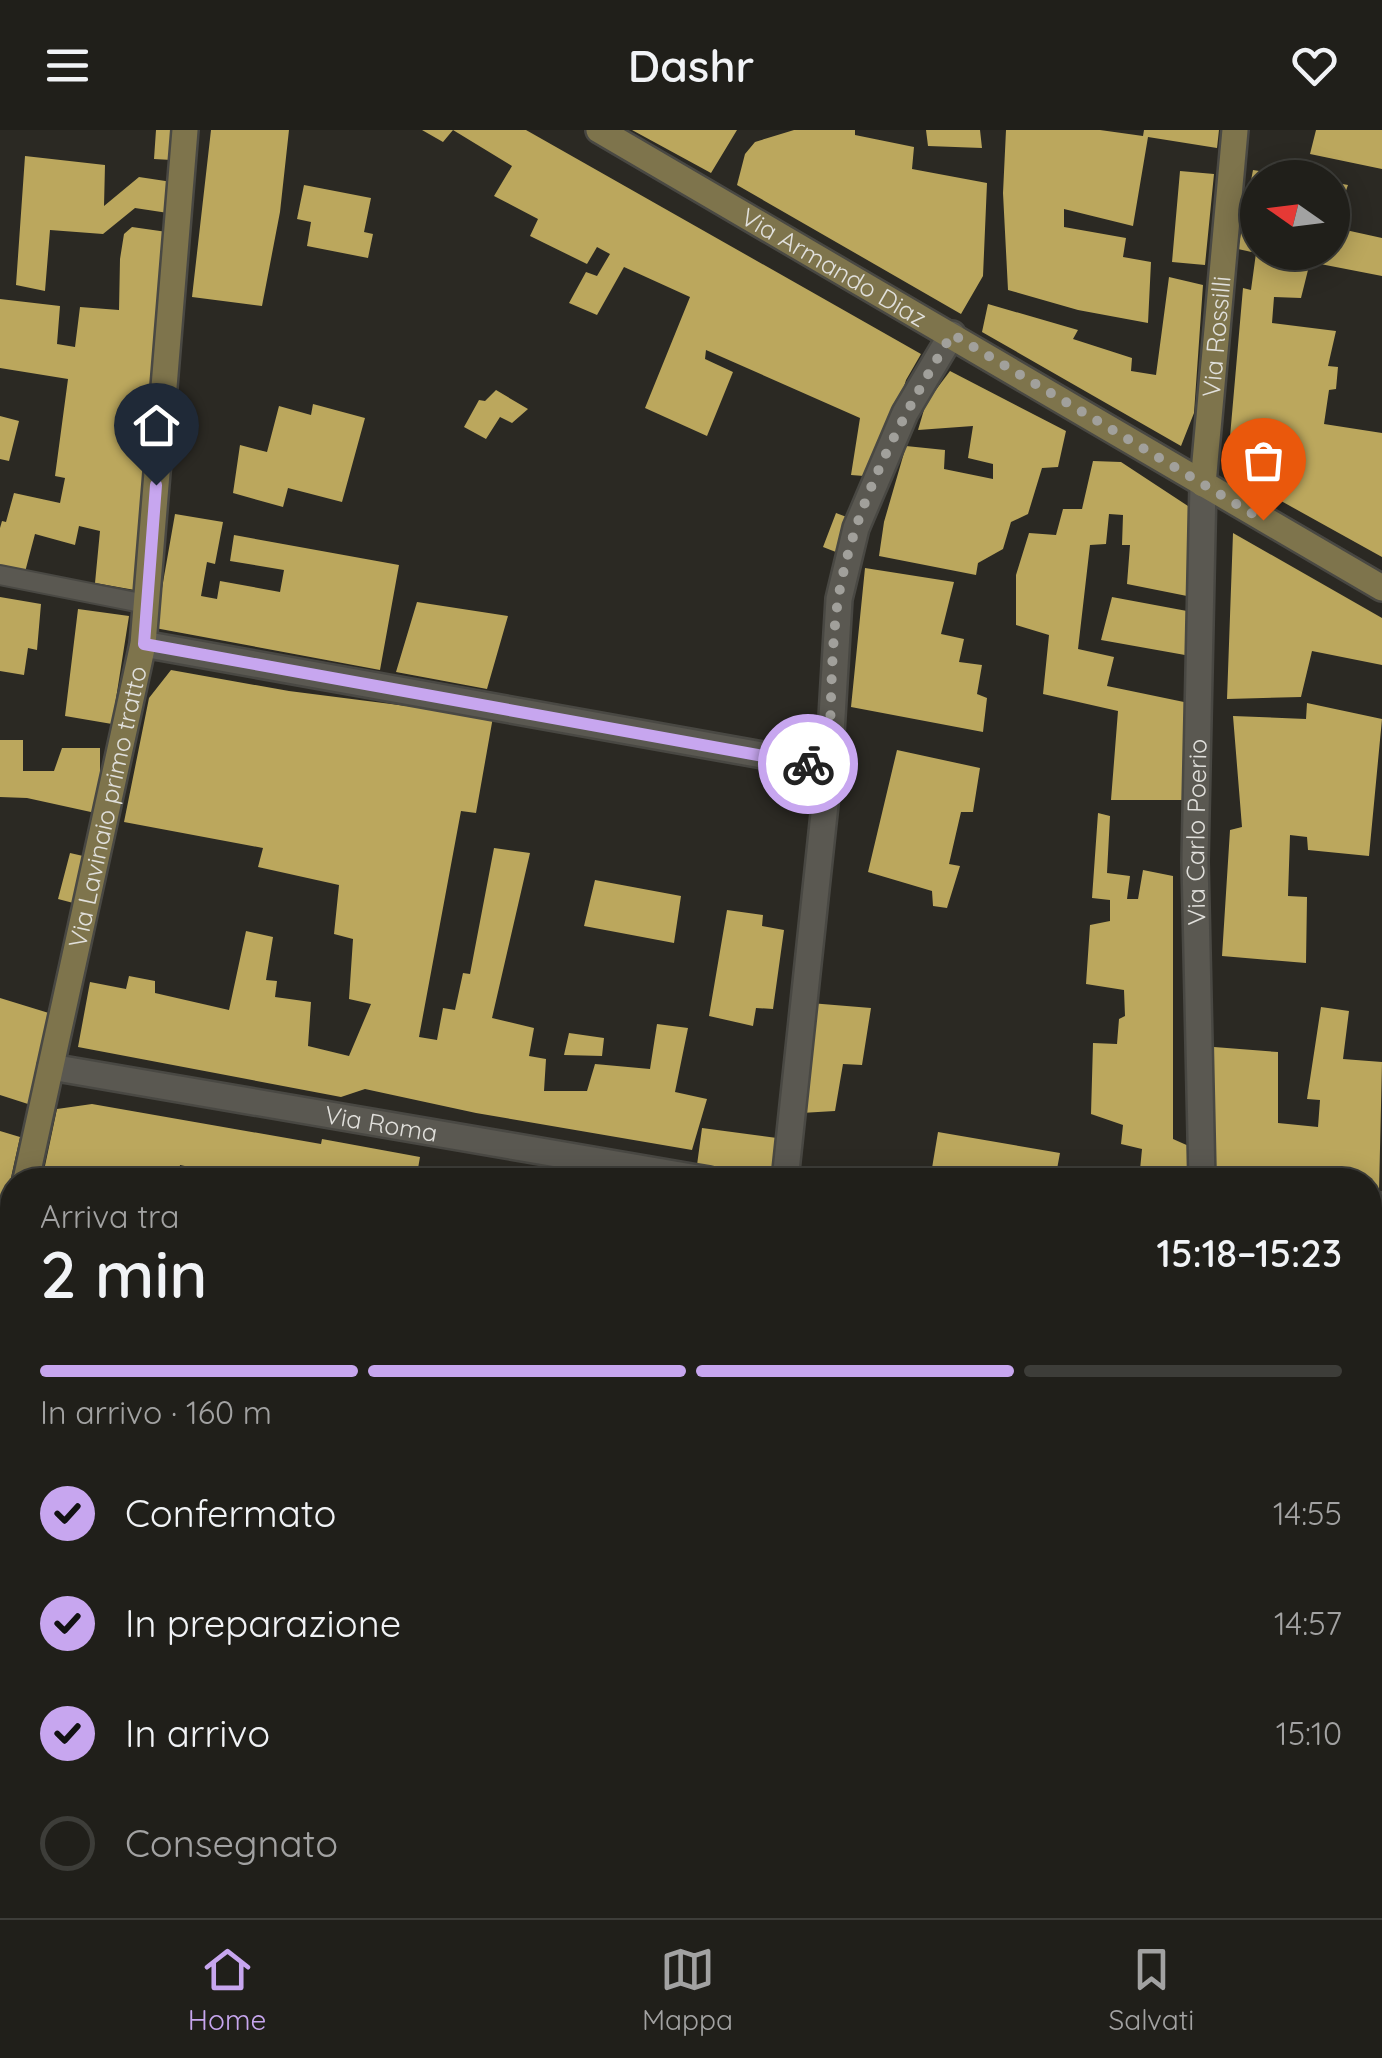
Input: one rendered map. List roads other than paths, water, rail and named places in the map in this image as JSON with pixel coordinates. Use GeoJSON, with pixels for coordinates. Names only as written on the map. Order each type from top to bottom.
{"type":"FeatureCollection","features":[{"type":"Feature","properties":{"kind":"street","name":"Via Lavinaio primo tratto"},"geometry":{"type":"LineString","coordinates":[[29,1168],[144,644],[185,130]]}},
{"type":"Feature","properties":{"kind":"street","name":"Via Armando Diaz"},"geometry":{"type":"LineString","coordinates":[[600,130],[1382,588]]}},
{"type":"Feature","properties":{"kind":"street","name":"Via Rossilli"},"geometry":{"type":"LineString","coordinates":[[1203,484],[1235,130]]}},
{"type":"Feature","properties":{"kind":"street"},"geometry":{"type":"LineString","coordinates":[[786,1168],[828,767],[838,599],[856,528],[905,413],[952,334]]}},
{"type":"Feature","properties":{"kind":"street","name":"Via Carlo Poerio"},"geometry":{"type":"LineString","coordinates":[[1202,1168],[1196,860],[1203,484]]}},
{"type":"Feature","properties":{"kind":"street"},"geometry":{"type":"LineString","coordinates":[[144,644],[828,767]]}},
{"type":"Feature","properties":{"kind":"street","name":"Via Roma"},"geometry":{"type":"LineString","coordinates":[[51,1067],[640,1168]]}},
{"type":"Feature","properties":{"kind":"lane"},"geometry":{"type":"LineString","coordinates":[[0,576],[146,604]]}}]}
